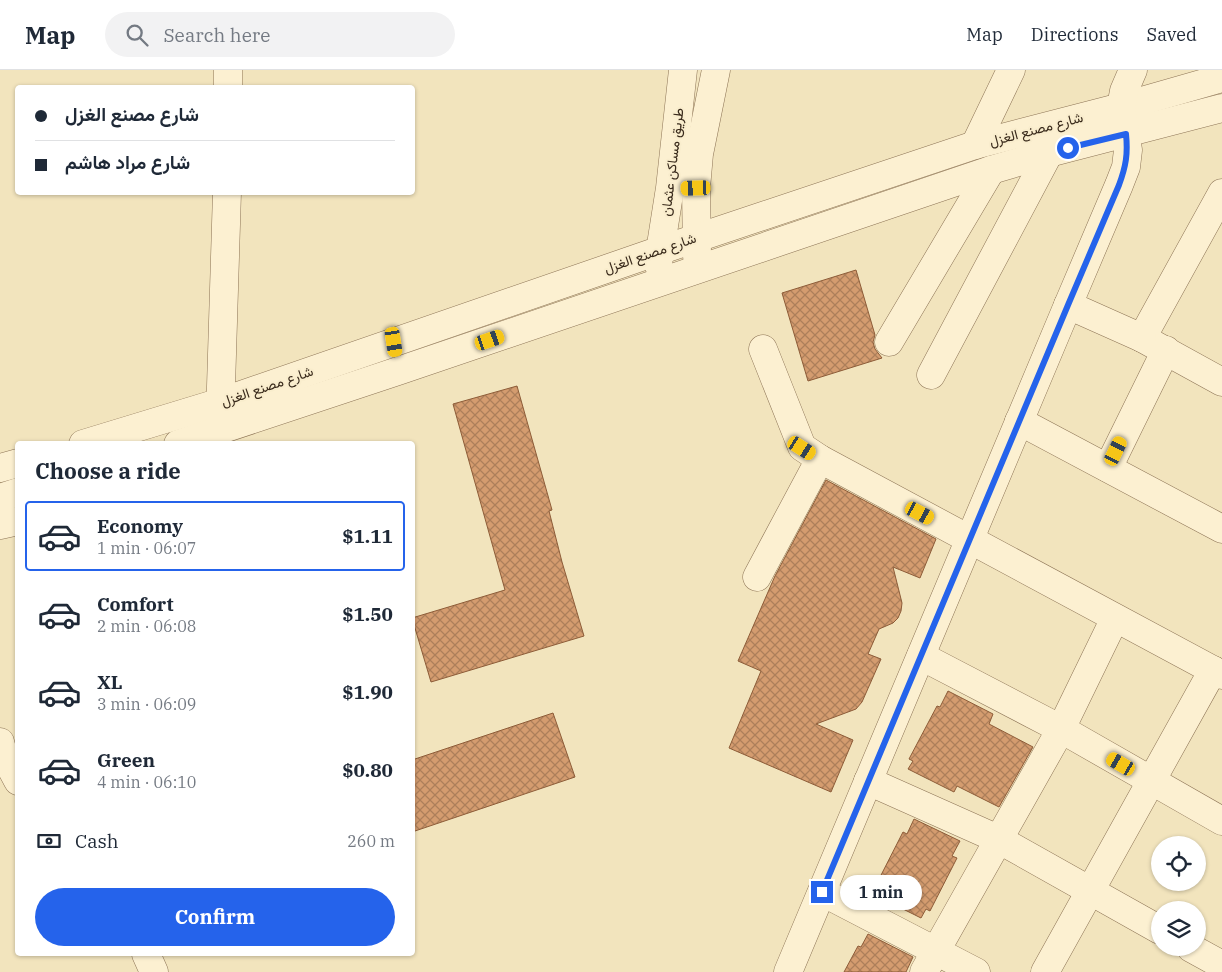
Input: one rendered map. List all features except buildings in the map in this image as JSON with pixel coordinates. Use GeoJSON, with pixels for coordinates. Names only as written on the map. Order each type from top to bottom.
{"type":"FeatureCollection","features":[{"type":"Feature","properties":{"kind":"street"},"geometry":{"type":"LineString","coordinates":[[228,70],[228,85]]}},
{"type":"Feature","properties":{"kind":"street","name":"طريق مساكن عثمان"},"geometry":{"type":"LineString","coordinates":[[683,70],[683,188],[696,238],[698,270]]}},
{"type":"Feature","properties":{"kind":"street","name":"طريق مساكن عثمان"},"geometry":{"type":"LineString","coordinates":[[655,284],[660,250],[704,126],[716,70]]}},
{"type":"Feature","properties":{"kind":"street"},"geometry":{"type":"LineString","coordinates":[[975,145],[1011,70]]}},
{"type":"Feature","properties":{"kind":"street"},"geometry":{"type":"LineString","coordinates":[[788,972],[1122,176],[1128,150],[1121,107],[1124,91],[1134,70]]}},
{"type":"Feature","properties":{"kind":"street","name":"شارع مصنع الغزل"},"geometry":{"type":"LineString","coordinates":[[93,441],[221,402],[660,250],[975,145],[1121,107],[1222,78]]}},
{"type":"Feature","properties":{"kind":"street","name":"شارع مصنع الغزل"},"geometry":{"type":"LineString","coordinates":[[189,441],[991,170],[1222,108]]}},
{"type":"Feature","properties":{"kind":"street"},"geometry":{"type":"LineString","coordinates":[[931,375],[1049,153]]}},
{"type":"Feature","properties":{"kind":"street"},"geometry":{"type":"LineString","coordinates":[[888,342],[991,170]]}},
{"type":"Feature","properties":{"kind":"street"},"geometry":{"type":"LineString","coordinates":[[1108,468],[1154,344],[1222,193]]}},
{"type":"Feature","properties":{"kind":"street"},"geometry":{"type":"LineString","coordinates":[[219,431],[227,195]]}},
{"type":"Feature","properties":{"kind":"street"},"geometry":{"type":"LineString","coordinates":[[1068,305],[1154,344],[1222,382]]}},
{"type":"Feature","properties":{"kind":"street"},"geometry":{"type":"LineString","coordinates":[[394,342],[398,371]]}},
{"type":"Feature","properties":{"kind":"street"},"geometry":{"type":"LineString","coordinates":[[763,349],[802,448],[969,540],[1056,584],[1115,618],[1218,672],[1151,781],[1045,972]]}},
{"type":"Feature","properties":{"kind":"street"},"geometry":{"type":"LineString","coordinates":[[176,416],[182,441]]}},
{"type":"Feature","properties":{"kind":"street"},"geometry":{"type":"LineString","coordinates":[[1019,421],[1222,529]]}},
{"type":"Feature","properties":{"kind":"street"},"geometry":{"type":"LineString","coordinates":[[757,577],[820,459]]}},
{"type":"Feature","properties":{"kind":"street"},"geometry":{"type":"LineString","coordinates":[[0,468],[15,464]]}},
{"type":"Feature","properties":{"kind":"street"},"geometry":{"type":"LineString","coordinates":[[0,498],[15,493]]}},
{"type":"Feature","properties":{"kind":"street"},"geometry":{"type":"LineString","coordinates":[[0,525],[15,522]]}},
{"type":"Feature","properties":{"kind":"street"},"geometry":{"type":"LineString","coordinates":[[930,962],[1061,729],[1115,618]]}},
{"type":"Feature","properties":{"kind":"street"},"geometry":{"type":"LineString","coordinates":[[920,656],[1061,729],[1222,821]]}},
{"type":"Feature","properties":{"kind":"street"},"geometry":{"type":"LineString","coordinates":[[0,742],[3,753],[15,775]]}},
{"type":"Feature","properties":{"kind":"street"},"geometry":{"type":"LineString","coordinates":[[868,781],[998,839],[1151,925]]}},
{"type":"Feature","properties":{"kind":"street"},"geometry":{"type":"LineString","coordinates":[[822,892],[930,962],[976,972]]}},
{"type":"Feature","properties":{"kind":"street"},"geometry":{"type":"LineString","coordinates":[[147,956],[154,972]]}},
{"type":"Feature","properties":{"kind":"street"},"geometry":{"type":"LineString","coordinates":[[1206,956],[1222,965]]}},
{"type":"Feature","properties":{"kind":"route"},"geometry":{"type":"LineString","coordinates":[[822,892],[1126,167],[1128,150],[1126,134],[1068,148]]}}]}
